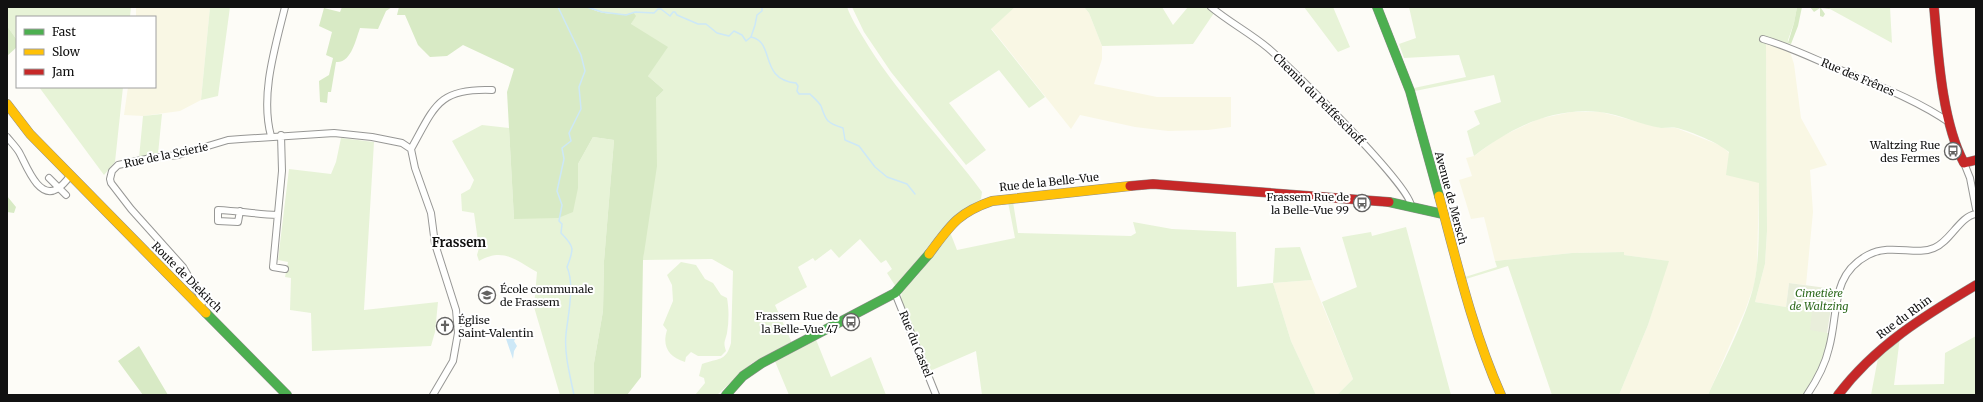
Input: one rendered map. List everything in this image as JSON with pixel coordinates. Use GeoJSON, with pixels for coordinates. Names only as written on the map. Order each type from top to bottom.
{"type":"FeatureCollection","features":[{"type":"Feature","properties":{"kind":"street"},"geometry":{"type":"LineString","coordinates":[[285,7],[270,75],[266,112],[271,136],[334,133],[364,136],[402,143],[411,149],[432,213],[435,244],[456,310],[458,333],[453,361],[433,395]]}},
{"type":"Feature","properties":{"kind":"street","name":"Chemin du Peiffeschoff"},"geometry":{"type":"LineString","coordinates":[[1211,7],[1267,47],[1312,90],[1370,150],[1407,196],[1411,206]]}},
{"type":"Feature","properties":{"kind":"street","name":"Avenue de Mersch"},"geometry":{"type":"LineString","coordinates":[[1377,7],[1406,79],[1481,347],[1501,395]]}},
{"type":"Feature","properties":{"kind":"street"},"geometry":{"type":"LineString","coordinates":[[1934,7],[1937,45],[1950,123],[1958,152],[1970,178],[1976,209]]}},
{"type":"Feature","properties":{"kind":"street","name":"Rue des Frênes"},"geometry":{"type":"LineString","coordinates":[[1763,39],[1789,47],[1890,91],[1932,110],[1950,123]]}},
{"type":"Feature","properties":{"kind":"street"},"geometry":{"type":"LineString","coordinates":[[411,149],[432,112],[446,98],[459,91],[470,89],[492,90]]}},
{"type":"Feature","properties":{"kind":"street","name":"Route de Diekirch"},"geometry":{"type":"LineString","coordinates":[[7,104],[30,134],[70,176],[287,395]]}},
{"type":"Feature","properties":{"kind":"street"},"geometry":{"type":"LineString","coordinates":[[281,135],[282,172],[273,267],[285,269]]}},
{"type":"Feature","properties":{"kind":"street","name":"Rue de la Scierie"},"geometry":{"type":"LineString","coordinates":[[200,306],[203,301],[183,267],[131,209],[111,183],[112,171],[118,165],[178,155],[228,140],[271,136]]}},
{"type":"Feature","properties":{"kind":"street"},"geometry":{"type":"LineString","coordinates":[[7,137],[19,151],[36,183],[44,190],[51,191],[60,187],[70,176]]}},
{"type":"Feature","properties":{"kind":"street"},"geometry":{"type":"LineString","coordinates":[[1964,163],[1976,160]]}},
{"type":"Feature","properties":{"kind":"street"},"geometry":{"type":"LineString","coordinates":[[49,178],[60,187],[66,195]]}},
{"type":"Feature","properties":{"kind":"street","name":"Rue de la Belle-Vue"},"geometry":{"type":"LineString","coordinates":[[726,395],[743,376],[762,362],[895,293],[918,268],[958,218],[972,208],[992,201],[1153,184],[1350,198],[1411,206],[1443,214]]}},
{"type":"Feature","properties":{"kind":"street"},"geometry":{"type":"LineString","coordinates":[[240,211],[277,215]]}},
{"type":"Feature","properties":{"kind":"street"},"geometry":{"type":"LineString","coordinates":[[1807,395],[1821,373],[1827,355],[1840,284],[1844,275],[1860,260],[1878,251],[1888,249],[1933,249],[1948,238],[1969,217],[1976,214]]}},
{"type":"Feature","properties":{"kind":"street","name":"Rue du Rhin"},"geometry":{"type":"LineString","coordinates":[[1838,395],[1867,361],[1897,334],[1920,318],[1976,285]]}},
{"type":"Feature","properties":{"kind":"street","name":"Rue du Castel"},"geometry":{"type":"LineString","coordinates":[[895,293],[936,395]]}},
{"type":"Feature","properties":{"kind":"shaded area"},"geometry":{"type":"Polygon","coordinates":[[[136,7],[210,7],[201,100],[180,111],[143,116],[124,115],[128,88],[156,88],[156,16],[136,16],[136,7]]]}},
{"type":"Feature","properties":{"kind":"shaded area"},"geometry":{"type":"Polygon","coordinates":[[[1015,7],[1084,7],[1089,13],[1102,46],[1102,59],[1094,84],[1157,97],[1231,97],[1231,127],[1208,130],[1168,131],[1135,127],[1080,115],[1071,129],[991,28],[1015,7]]]}},
{"type":"Feature","properties":{"kind":"shaded area"},"geometry":{"type":"Polygon","coordinates":[[[1766,44],[1790,52],[1794,64],[1801,118],[1827,165],[1810,170],[1813,212],[1806,285],[1789,283],[1786,307],[1755,302],[1765,264],[1767,231],[1766,44]]]}},
{"type":"Feature","properties":{"kind":"shaded area"},"geometry":{"type":"Polygon","coordinates":[[[1571,112],[1601,112],[1661,128],[1676,128],[1722,146],[1759,183],[1757,267],[1754,285],[1746,308],[1708,395],[1619,395],[1648,325],[1668,261],[1624,255],[1623,252],[1572,253],[1495,261],[1484,217],[1471,219],[1459,180],[1472,176],[1466,158],[1474,156],[1500,137],[1538,119],[1571,112]]]}},
{"type":"Feature","properties":{"kind":"shaded area"},"geometry":{"type":"Polygon","coordinates":[[[1312,280],[1353,379],[1337,395],[1316,395],[1291,341],[1273,283],[1312,280]]]}},
{"type":"Feature","properties":{"kind":"green space"},"geometry":{"type":"Polygon","coordinates":[[[7,7],[131,7],[130,16],[16,16],[16,39],[7,26],[7,7]]]}},
{"type":"Feature","properties":{"kind":"green space"},"geometry":{"type":"Polygon","coordinates":[[[210,7],[230,7],[218,96],[201,100],[210,7]]]}},
{"type":"Feature","properties":{"kind":"green space"},"geometry":{"type":"Polygon","coordinates":[[[342,7],[392,7],[386,11],[378,29],[360,28],[355,44],[349,55],[341,62],[336,62],[331,92],[328,92],[327,103],[320,102],[319,81],[329,75],[333,58],[326,55],[332,32],[319,26],[324,8],[340,12],[342,7]]]}},
{"type":"Feature","properties":{"kind":"green space"},"geometry":{"type":"Polygon","coordinates":[[[399,7],[588,7],[604,13],[634,13],[636,16],[631,24],[668,47],[648,76],[664,90],[656,98],[657,166],[643,260],[641,377],[627,395],[594,395],[594,363],[603,311],[604,261],[614,140],[593,137],[578,164],[578,188],[573,212],[558,218],[514,219],[507,92],[514,69],[463,45],[447,56],[430,57],[418,45],[405,15],[397,15],[399,7]]]}},
{"type":"Feature","properties":{"kind":"green space"},"geometry":{"type":"Polygon","coordinates":[[[588,7],[847,7],[857,28],[882,66],[982,192],[981,199],[970,206],[896,287],[887,273],[892,269],[886,260],[881,263],[860,239],[839,258],[831,249],[815,261],[813,258],[798,267],[807,287],[775,305],[792,343],[752,363],[717,395],[695,395],[705,383],[704,378],[699,376],[702,364],[717,360],[724,356],[727,353],[731,343],[733,271],[712,259],[643,260],[656,98],[664,90],[648,76],[631,24],[635,16],[634,13],[604,13],[588,7]]]}},
{"type":"Feature","properties":{"kind":"green space"},"geometry":{"type":"Polygon","coordinates":[[[852,7],[1015,7],[991,29],[1045,97],[1029,108],[999,70],[949,103],[986,150],[966,165],[891,72],[864,32],[852,7]]]}},
{"type":"Feature","properties":{"kind":"green space"},"geometry":{"type":"Polygon","coordinates":[[[1084,7],[1162,7],[1173,25],[1188,7],[1207,7],[1214,13],[1193,44],[1102,46],[1089,13],[1084,7]]]}},
{"type":"Feature","properties":{"kind":"green space"},"geometry":{"type":"Polygon","coordinates":[[[1304,7],[1333,7],[1350,47],[1338,52],[1304,7]]]}},
{"type":"Feature","properties":{"kind":"green space"},"geometry":{"type":"Polygon","coordinates":[[[1409,7],[1797,7],[1794,23],[1788,40],[1790,52],[1766,44],[1767,231],[1765,264],[1755,302],[1812,311],[1827,333],[1830,333],[1820,366],[1805,395],[1708,395],[1746,311],[1754,284],[1758,259],[1759,183],[1726,175],[1729,152],[1704,138],[1677,128],[1661,128],[1608,113],[1582,111],[1548,116],[1517,128],[1474,156],[1467,131],[1480,124],[1474,111],[1501,102],[1494,75],[1415,91],[1414,88],[1466,77],[1459,55],[1404,58],[1399,44],[1416,38],[1409,7]]]}},
{"type":"Feature","properties":{"kind":"green space"},"geometry":{"type":"Polygon","coordinates":[[[1797,7],[1802,7],[1798,26],[1791,44],[1788,43],[1797,7]]]}},
{"type":"Feature","properties":{"kind":"green space"},"geometry":{"type":"Polygon","coordinates":[[[1810,7],[1829,7],[1830,9],[1821,8],[1825,14],[1823,17],[1820,16],[1820,8],[1814,12],[1810,7]]]}},
{"type":"Feature","properties":{"kind":"green space"},"geometry":{"type":"Polygon","coordinates":[[[1829,7],[1890,7],[1892,43],[1830,9],[1829,7]]]}},
{"type":"Feature","properties":{"kind":"green space"},"geometry":{"type":"Polygon","coordinates":[[[7,26],[16,39],[16,48],[7,56],[7,26]]]}},
{"type":"Feature","properties":{"kind":"green space"},"geometry":{"type":"Polygon","coordinates":[[[40,88],[123,88],[115,162],[104,175],[40,88]]]}},
{"type":"Feature","properties":{"kind":"green space"},"geometry":{"type":"Polygon","coordinates":[[[162,114],[158,154],[139,158],[143,116],[162,114]]]}},
{"type":"Feature","properties":{"kind":"green space"},"geometry":{"type":"Polygon","coordinates":[[[482,125],[509,128],[514,219],[578,188],[578,164],[593,137],[614,140],[604,261],[603,311],[594,363],[594,395],[560,395],[534,307],[537,272],[516,260],[502,255],[495,255],[479,261],[477,255],[479,248],[474,213],[462,211],[461,194],[470,189],[474,180],[452,141],[482,125]]]}},
{"type":"Feature","properties":{"kind":"green space"},"geometry":{"type":"Polygon","coordinates":[[[341,138],[374,142],[364,310],[438,302],[435,332],[431,346],[312,351],[311,313],[290,310],[291,278],[285,277],[288,262],[278,260],[289,169],[331,174],[336,162],[341,138]]]}},
{"type":"Feature","properties":{"kind":"green space"},"geometry":{"type":"Polygon","coordinates":[[[7,196],[16,207],[14,213],[7,212],[7,196]]]}},
{"type":"Feature","properties":{"kind":"green space"},"geometry":{"type":"Polygon","coordinates":[[[1008,202],[1013,202],[1018,233],[1131,236],[1136,233],[1133,222],[1172,229],[1236,232],[1237,287],[1273,283],[1291,341],[1316,395],[982,395],[976,351],[930,371],[901,299],[902,290],[917,276],[950,232],[957,250],[1015,238],[1008,202]]]}},
{"type":"Feature","properties":{"kind":"green space"},"geometry":{"type":"Polygon","coordinates":[[[1406,227],[1451,395],[1337,395],[1353,379],[1322,302],[1357,287],[1342,237],[1371,232],[1372,236],[1406,227]]]}},
{"type":"Feature","properties":{"kind":"green space"},"geometry":{"type":"Polygon","coordinates":[[[1300,247],[1312,280],[1273,283],[1275,248],[1300,247]]]}},
{"type":"Feature","properties":{"kind":"green space"},"geometry":{"type":"Polygon","coordinates":[[[1624,252],[1624,255],[1669,261],[1648,325],[1619,395],[1552,395],[1508,266],[1466,279],[1465,277],[1497,267],[1495,261],[1572,253],[1624,252]]]}},
{"type":"Feature","properties":{"kind":"green space"},"geometry":{"type":"Polygon","coordinates":[[[681,262],[696,265],[705,279],[713,283],[721,295],[727,298],[728,329],[724,344],[726,351],[721,356],[698,356],[691,352],[686,357],[685,362],[674,357],[666,346],[665,341],[667,330],[663,325],[673,301],[672,285],[667,275],[681,262]]]}},
{"type":"Feature","properties":{"kind":"green space","name":"Cimetière de Waltzing"},"geometry":{"type":"Polygon","coordinates":[[[1789,283],[1834,289],[1827,333],[1810,330],[1812,311],[1786,307],[1789,283]]]}},
{"type":"Feature","properties":{"kind":"green space"},"geometry":{"type":"Polygon","coordinates":[[[1976,336],[1976,395],[1871,395],[1878,358],[1900,337],[1894,385],[1944,384],[1945,353],[1976,336]]]}},
{"type":"Feature","properties":{"kind":"green space"},"geometry":{"type":"Polygon","coordinates":[[[815,337],[831,377],[871,357],[886,395],[789,395],[774,359],[815,337]]]}},
{"type":"Feature","properties":{"kind":"green space"},"geometry":{"type":"Polygon","coordinates":[[[139,346],[168,395],[143,395],[118,361],[139,346]]]}},
{"type":"Feature","properties":{"kind":"water"},"geometry":{"type":"Polygon","coordinates":[[[511,334],[515,335],[516,338],[514,341],[517,346],[514,351],[513,359],[505,336],[511,334]]]}},
{"type":"Feature","properties":{"kind":"waterway"},"geometry":{"type":"LineString","coordinates":[[558,7],[581,55],[585,71],[579,87],[581,109],[569,133],[571,141],[562,148],[564,159],[557,191],[562,205],[559,221],[562,224],[561,233],[572,248],[567,267],[571,291],[566,334],[566,349],[574,395]]}},
{"type":"Feature","properties":{"kind":"waterway"},"geometry":{"type":"LineString","coordinates":[[587,7],[602,12],[626,15],[635,12],[654,13],[658,9],[661,9],[670,16],[673,12],[675,12],[677,15],[698,24],[706,24],[717,33],[729,36],[734,31],[742,35],[746,41],[751,37],[759,40],[776,75],[784,80],[796,83],[799,94],[810,94],[820,104],[828,121],[843,128],[845,140],[859,146],[875,167],[887,177],[907,184],[915,194]]}},
{"type":"Feature","properties":{"kind":"waterway"},"geometry":{"type":"LineString","coordinates":[[751,37],[757,15],[762,11],[762,7]]}},
{"type":"Feature","properties":{"kind":"traffic: fast"},"geometry":{"type":"LineString","coordinates":[[1377,7],[1410,91],[1439,196]]}},
{"type":"Feature","properties":{"kind":"traffic: fast"},"geometry":{"type":"LineString","coordinates":[[1389,202],[1443,214]]}},
{"type":"Feature","properties":{"kind":"traffic: fast"},"geometry":{"type":"LineString","coordinates":[[726,395],[743,376],[762,363],[895,293],[929,254]]}},
{"type":"Feature","properties":{"kind":"traffic: fast"},"geometry":{"type":"LineString","coordinates":[[206,313],[287,395]]}},
{"type":"Feature","properties":{"kind":"traffic: slow"},"geometry":{"type":"LineString","coordinates":[[7,104],[30,134],[206,313]]}},
{"type":"Feature","properties":{"kind":"traffic: slow"},"geometry":{"type":"LineString","coordinates":[[929,254],[949,228],[962,216],[970,210],[992,201],[1130,186]]}},
{"type":"Feature","properties":{"kind":"traffic: slow"},"geometry":{"type":"LineString","coordinates":[[1439,196],[1474,322],[1501,395]]}},
{"type":"Feature","properties":{"kind":"traffic: jam"},"geometry":{"type":"LineString","coordinates":[[1934,7],[1942,87],[1951,128],[1964,163],[1976,160]]}},
{"type":"Feature","properties":{"kind":"traffic: jam"},"geometry":{"type":"LineString","coordinates":[[1130,186],[1153,184],[1389,202]]}},
{"type":"Feature","properties":{"kind":"traffic: jam"},"geometry":{"type":"LineString","coordinates":[[1838,395],[1852,377],[1901,333],[1976,285]]}},
{"type":"Feature","properties":{"kind":"place","name":"Waltzing Rue des Fermes"},"geometry":{"type":"Point","coordinates":[1953,151]}},
{"type":"Feature","properties":{"kind":"place","name":"Frassem Rue de la Belle-Vue 99"},"geometry":{"type":"Point","coordinates":[1362,203]}},
{"type":"Feature","properties":{"kind":"place","name":"École communale de Frassem"},"geometry":{"type":"Point","coordinates":[487,295]}},
{"type":"Feature","properties":{"kind":"place","name":"Frassem Rue de la Belle-Vue 47"},"geometry":{"type":"Point","coordinates":[851,322]}},
{"type":"Feature","properties":{"kind":"place","name":"Église Saint-Valentin"},"geometry":{"type":"Point","coordinates":[445,326]}},
{"type":"Feature","properties":{"kind":"district","name":"Frassem"},"geometry":{"type":"Point","coordinates":[459,242]}}]}
